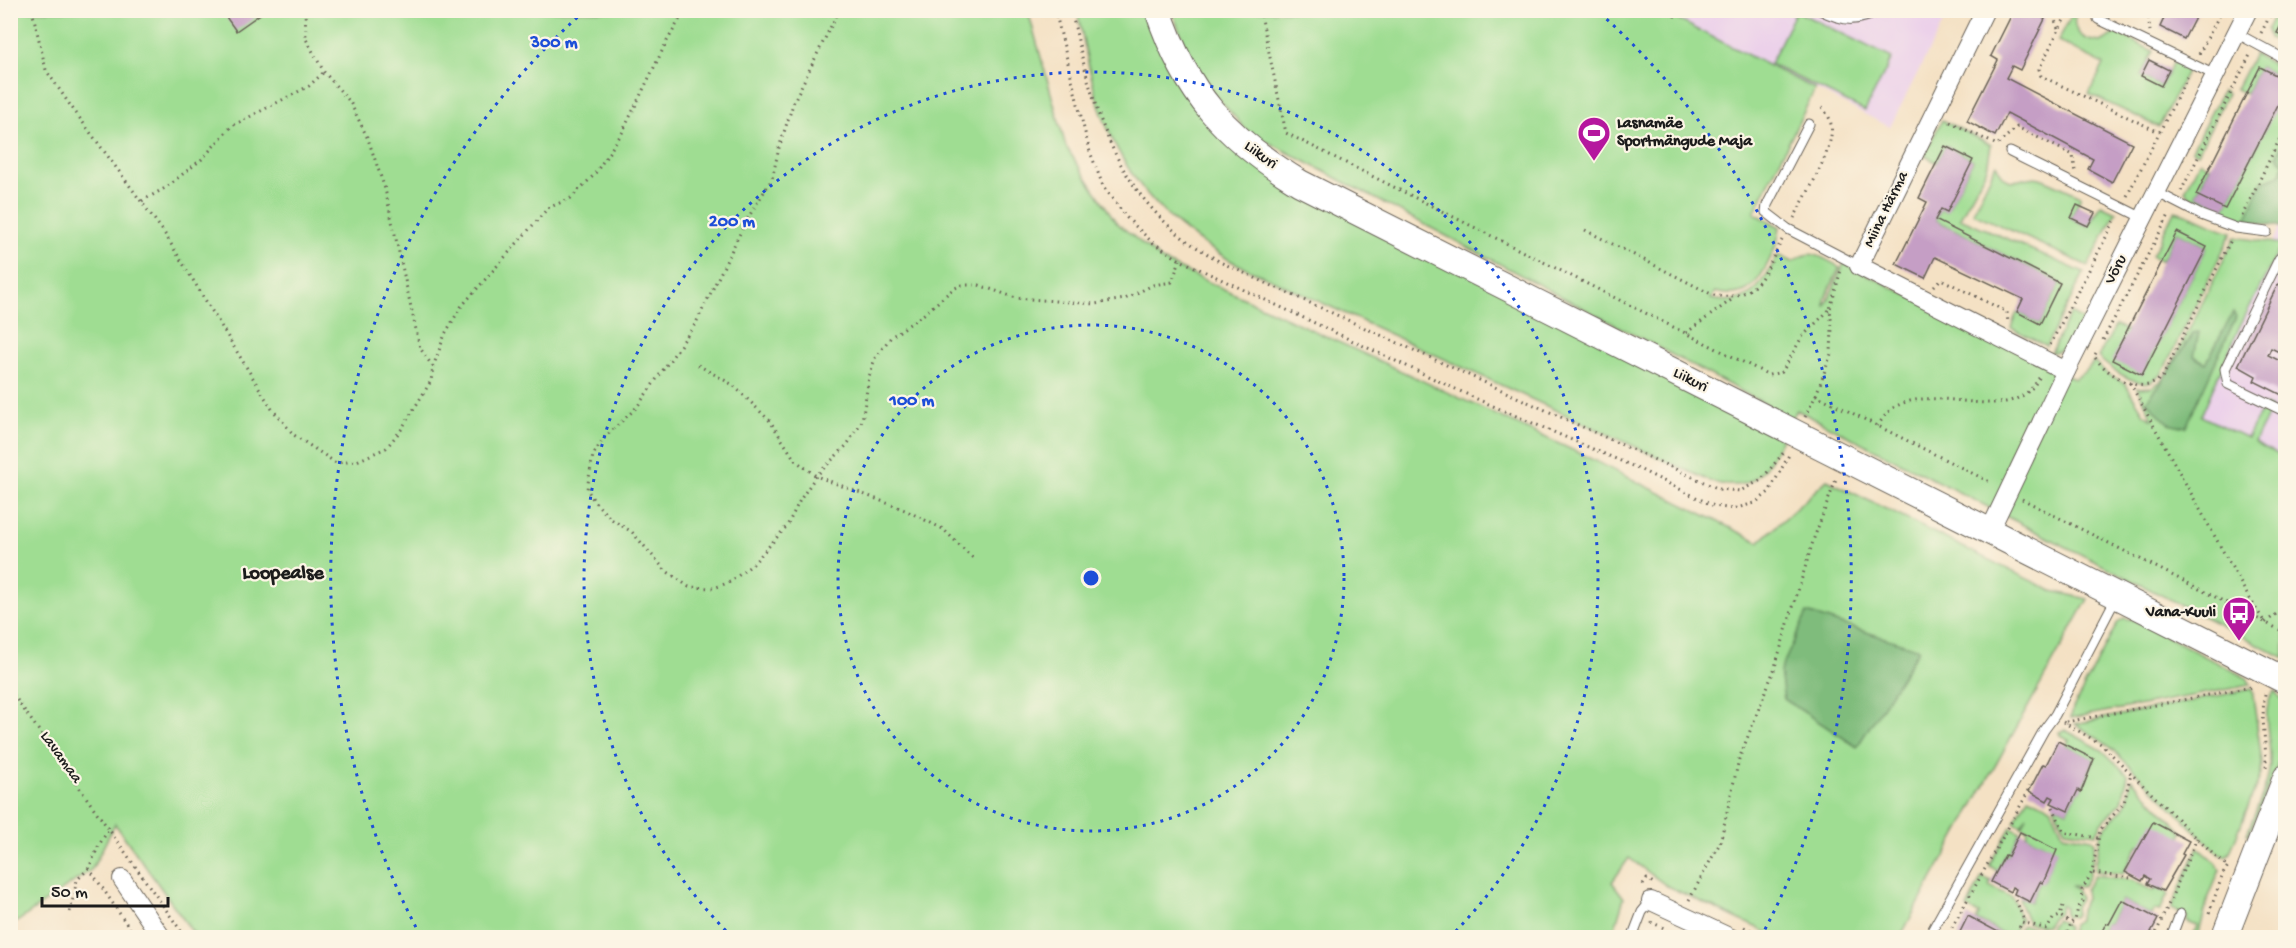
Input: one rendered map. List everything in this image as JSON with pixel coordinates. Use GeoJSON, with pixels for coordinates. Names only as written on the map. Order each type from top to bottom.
{"type":"FeatureCollection","features":[{"type":"Feature","properties":{"kind":"street","name":"Liikuri"},"geometry":{"type":"LineString","coordinates":[[1158,10],[1173,50],[1197,93],[1236,138],[1274,167],[1334,202],[1793,443],[1844,459],[2117,595],[2276,685]]}},
{"type":"Feature","properties":{"kind":"street","name":"Miina Härma"},"geometry":{"type":"LineString","coordinates":[[1985,10],[1852,263],[2066,371]]}},
{"type":"Feature","properties":{"kind":"street","name":"Võru"},"geometry":{"type":"LineString","coordinates":[[1989,532],[2066,371],[2248,10]]}},
{"type":"Feature","properties":{"kind":"street"},"geometry":{"type":"LineString","coordinates":[[2224,938],[2276,775]]}},
{"type":"Feature","properties":{"kind":"street"},"geometry":{"type":"LineString","coordinates":[[122,879],[161,937]]}},
{"type":"Feature","properties":{"kind":"street"},"geometry":{"type":"LineString","coordinates":[[1651,901],[1731,938]]}},
{"type":"Feature","properties":{"kind":"lane"},"geometry":{"type":"LineString","coordinates":[[1820,10],[1835,18],[1861,20],[1883,10]]}},
{"type":"Feature","properties":{"kind":"lane"},"geometry":{"type":"LineString","coordinates":[[2098,20],[2215,75]]}},
{"type":"Feature","properties":{"kind":"lane"},"geometry":{"type":"LineString","coordinates":[[2236,33],[2286,60]]}},
{"type":"Feature","properties":{"kind":"lane"},"geometry":{"type":"LineString","coordinates":[[1809,124],[1767,205],[1766,212],[1788,229],[1852,263]]}},
{"type":"Feature","properties":{"kind":"lane"},"geometry":{"type":"LineString","coordinates":[[2010,152],[2143,218]]}},
{"type":"Feature","properties":{"kind":"lane"},"geometry":{"type":"LineString","coordinates":[[2156,192],[2201,216],[2236,228],[2267,232]]}},
{"type":"Feature","properties":{"kind":"lane"},"geometry":{"type":"LineString","coordinates":[[2286,252],[2279,259],[2225,369],[2228,384],[2286,412]]}},
{"type":"Feature","properties":{"kind":"lane"},"geometry":{"type":"LineString","coordinates":[[1928,938],[2044,730],[2055,715],[2117,595]]}},
{"type":"Feature","properties":{"kind":"lane"},"geometry":{"type":"LineString","coordinates":[[1632,938],[1642,912],[1651,901]]}},
{"type":"Feature","properties":{"kind":"lane"},"geometry":{"type":"LineString","coordinates":[[2171,938],[2180,914]]}},
{"type":"Feature","properties":{"kind":"path"},"geometry":{"type":"LineString","coordinates":[[32,10],[46,70],[142,201],[209,303],[272,409],[294,435],[336,463],[357,461],[386,448],[401,430],[431,381],[433,367],[445,334],[461,308],[515,243],[548,208],[571,198],[594,175],[622,133],[666,43],[685,10]]}},
{"type":"Feature","properties":{"kind":"path"},"geometry":{"type":"LineString","coordinates":[[305,10],[306,39],[324,72],[350,102],[368,139],[385,189],[420,348],[433,367]]}},
{"type":"Feature","properties":{"kind":"path"},"geometry":{"type":"LineString","coordinates":[[839,10],[794,101],[772,179],[746,221],[696,322],[637,407],[604,438],[593,455],[587,489],[594,501],[611,519],[632,532],[665,570],[690,587],[714,588],[730,582],[753,564],[787,526],[816,476],[847,445],[862,421],[869,376],[875,358],[891,337],[924,314],[953,289],[962,285],[979,285],[1016,297],[1095,304],[1125,299],[1153,285],[1172,282],[1180,260]]}},
{"type":"Feature","properties":{"kind":"path"},"geometry":{"type":"LineString","coordinates":[[1055,10],[1089,150],[1103,186],[1127,218],[1152,242],[1180,260],[1477,399],[1637,468],[1714,506],[1733,509],[1755,503],[1769,492],[1816,395],[1831,354],[1830,309]]}},
{"type":"Feature","properties":{"kind":"path"},"geometry":{"type":"LineString","coordinates":[[1071,10],[1100,123],[1131,181],[1150,206],[1181,237],[1220,262],[1719,489],[1740,491],[1761,480],[1793,443]]}},
{"type":"Feature","properties":{"kind":"path"},"geometry":{"type":"LineString","coordinates":[[1260,10],[1286,133],[1769,375],[1782,372],[1802,337],[1830,309],[1852,263]]}},
{"type":"Feature","properties":{"kind":"path"},"geometry":{"type":"LineString","coordinates":[[1559,15],[1561,10]]}},
{"type":"Feature","properties":{"kind":"path"},"geometry":{"type":"LineString","coordinates":[[1674,17],[1678,10]]}},
{"type":"Feature","properties":{"kind":"path"},"geometry":{"type":"LineString","coordinates":[[2051,10],[2059,30]]}},
{"type":"Feature","properties":{"kind":"path"},"geometry":{"type":"LineString","coordinates":[[2069,10],[2039,69],[2041,76],[2159,132]]}},
{"type":"Feature","properties":{"kind":"path"},"geometry":{"type":"LineString","coordinates":[[2273,10],[2094,356],[2108,371],[2139,386],[2151,385],[2163,376],[2286,126]]}},
{"type":"Feature","properties":{"kind":"path"},"geometry":{"type":"LineString","coordinates":[[142,201],[165,188],[202,159],[232,126],[309,86],[324,72]]}},
{"type":"Feature","properties":{"kind":"path"},"geometry":{"type":"LineString","coordinates":[[1686,333],[1759,282],[1830,146],[1831,122],[1827,112],[1819,104]]}},
{"type":"Feature","properties":{"kind":"path"},"geometry":{"type":"LineString","coordinates":[[1585,230],[1713,296],[1735,297]]}},
{"type":"Feature","properties":{"kind":"path"},"geometry":{"type":"LineString","coordinates":[[1931,288],[1941,279],[2007,312]]}},
{"type":"Feature","properties":{"kind":"path"},"geometry":{"type":"LineString","coordinates":[[1877,426],[1892,409],[1921,398],[2005,404],[2022,396],[2038,380],[2047,363]]}},
{"type":"Feature","properties":{"kind":"path"},"geometry":{"type":"LineString","coordinates":[[698,365],[733,385],[770,422],[795,460],[816,476],[905,510],[943,529],[975,560]]}},
{"type":"Feature","properties":{"kind":"path"},"geometry":{"type":"LineString","coordinates":[[2130,382],[2245,591],[2265,622]]}},
{"type":"Feature","properties":{"kind":"path"},"geometry":{"type":"LineString","coordinates":[[1816,395],[2286,633]]}},
{"type":"Feature","properties":{"kind":"path"},"geometry":{"type":"LineString","coordinates":[[1688,902],[1720,843],[1739,759],[1774,670],[1814,538],[1844,459]]}},
{"type":"Feature","properties":{"kind":"path"},"geometry":{"type":"LineString","coordinates":[[2265,622],[2286,606]]}},
{"type":"Feature","properties":{"kind":"path"},"geometry":{"type":"LineString","coordinates":[[2062,722],[2252,687],[2276,685]]}},
{"type":"Feature","properties":{"kind":"path"},"geometry":{"type":"LineString","coordinates":[[2276,685],[2262,712],[2267,758],[2276,775]]}},
{"type":"Feature","properties":{"kind":"path","name":"Lavamaa"},"geometry":{"type":"LineString","coordinates":[[10,690],[110,827],[186,938]]}},
{"type":"Feature","properties":{"kind":"path"},"geometry":{"type":"LineString","coordinates":[[2062,722],[2066,716]]}},
{"type":"Feature","properties":{"kind":"path"},"geometry":{"type":"LineString","coordinates":[[2062,722],[2101,744],[2228,866]]}},
{"type":"Feature","properties":{"kind":"path"},"geometry":{"type":"LineString","coordinates":[[2066,938],[2071,923],[2078,916],[2078,908],[2084,901],[2082,890],[2092,872],[2102,826],[2124,803],[2131,773]]}},
{"type":"Feature","properties":{"kind":"path"},"geometry":{"type":"LineString","coordinates":[[1946,938],[2028,794],[2030,779]]}},
{"type":"Feature","properties":{"kind":"path"},"geometry":{"type":"LineString","coordinates":[[2053,807],[2064,832],[2098,838]]}},
{"type":"Feature","properties":{"kind":"path"},"geometry":{"type":"LineString","coordinates":[[70,912],[77,880],[89,868],[110,827]]}},
{"type":"Feature","properties":{"kind":"path"},"geometry":{"type":"LineString","coordinates":[[2154,938],[2197,838]]}},
{"type":"Feature","properties":{"kind":"path"},"geometry":{"type":"LineString","coordinates":[[2209,915],[2223,874],[2232,858]]}},
{"type":"Feature","properties":{"kind":"path"},"geometry":{"type":"LineString","coordinates":[[89,868],[136,938]]}},
{"type":"Feature","properties":{"kind":"path"},"geometry":{"type":"LineString","coordinates":[[2092,872],[2130,878]]}},
{"type":"Feature","properties":{"kind":"path"},"geometry":{"type":"LineString","coordinates":[[2014,938],[2023,918],[2016,900]]}},
{"type":"Feature","properties":{"kind":"path"},"geometry":{"type":"LineString","coordinates":[[2022,922],[2047,929],[2054,920],[2061,916],[2063,906]]}},
{"type":"Feature","properties":{"kind":"path"},"geometry":{"type":"LineString","coordinates":[[2061,916],[2071,923]]}},
{"type":"Feature","properties":{"kind":"shaded area"},"geometry":{"type":"Polygon","coordinates":[[[1661,11],[1949,11],[1890,127],[1661,11]]]}},
{"type":"Feature","properties":{"kind":"shaded area"},"geometry":{"type":"Polygon","coordinates":[[[2285,216],[2285,485],[2186,427],[2285,216]]]}},
{"type":"Feature","properties":{"kind":"green space"},"geometry":{"type":"Polygon","coordinates":[[[11,11],[1028,11],[1066,147],[1116,222],[1163,261],[1581,454],[1759,542],[1827,480],[2052,591],[2088,599],[1900,937],[1777,937],[1667,886],[1629,858],[1612,882],[1624,898],[1612,937],[196,937],[115,824],[92,869],[11,926],[11,11]]]}},
{"type":"Feature","properties":{"kind":"green space"},"geometry":{"type":"Polygon","coordinates":[[[1077,11],[1150,11],[1217,130],[1782,439],[1769,461],[1756,477],[1748,482],[1726,485],[1712,482],[1233,262],[1210,248],[1170,218],[1138,182],[1124,161],[1112,139],[1098,102],[1077,11]]]}},
{"type":"Feature","properties":{"kind":"green space"},"geometry":{"type":"Polygon","coordinates":[[[1172,11],[1661,11],[1815,89],[1754,213],[1780,227],[1777,243],[1769,262],[1758,279],[1747,290],[1731,294],[1715,292],[1711,299],[1724,301],[1745,297],[1760,284],[1778,255],[1793,262],[1806,255],[1816,255],[1840,267],[1825,299],[1825,307],[1844,263],[2074,379],[2087,370],[2094,361],[2104,372],[2125,383],[2144,414],[2153,419],[2137,388],[2152,387],[2165,378],[2235,237],[2282,244],[2239,328],[2201,416],[2247,438],[2264,405],[2271,408],[2254,442],[2285,458],[2285,658],[1797,410],[1792,418],[1247,131],[1210,89],[1186,48],[1172,11]]]}},
{"type":"Feature","properties":{"kind":"green space"},"geometry":{"type":"Polygon","coordinates":[[[1796,11],[1892,58],[1865,111],[1770,64],[1796,11]]]}},
{"type":"Feature","properties":{"kind":"green space"},"geometry":{"type":"Polygon","coordinates":[[[2074,11],[2076,12],[2076,30],[2088,40],[2101,42],[2119,34],[2153,51],[2141,76],[2161,86],[2174,61],[2188,69],[2159,127],[2089,94],[2104,64],[2058,41],[2074,11]]]}},
{"type":"Feature","properties":{"kind":"green space"},"geometry":{"type":"Polygon","coordinates":[[[2276,11],[2285,11],[2277,33],[2285,37],[2285,47],[2269,39],[2267,29],[2276,11]]]}},
{"type":"Feature","properties":{"kind":"green space"},"geometry":{"type":"Polygon","coordinates":[[[2254,54],[2285,70],[2285,80],[2260,67],[2246,94],[2236,89],[2254,54]]]}},
{"type":"Feature","properties":{"kind":"green space"},"geometry":{"type":"Polygon","coordinates":[[[2285,89],[2286,216],[2281,227],[2230,216],[2189,196],[2185,191],[2200,161],[2210,166],[2196,195],[2225,209],[2285,89]]]}},
{"type":"Feature","properties":{"kind":"green space"},"geometry":{"type":"Polygon","coordinates":[[[2222,91],[2227,94],[2198,153],[2192,150],[2222,91]]]}},
{"type":"Feature","properties":{"kind":"green space"},"geometry":{"type":"Polygon","coordinates":[[[1942,120],[1991,145],[1987,168],[1960,218],[2084,273],[2046,346],[2011,328],[2017,312],[2040,324],[2060,283],[1935,220],[1941,209],[1947,211],[1973,160],[1945,146],[1937,163],[1924,155],[1942,120]]]}},
{"type":"Feature","properties":{"kind":"green space"},"geometry":{"type":"Polygon","coordinates":[[[2285,132],[2285,216],[2281,227],[2246,220],[2262,182],[2280,175],[2284,164],[2277,156],[2285,132]]]}},
{"type":"Feature","properties":{"kind":"green space"},"geometry":{"type":"Polygon","coordinates":[[[1996,164],[2006,179],[2011,181],[2040,178],[2081,196],[2071,218],[2088,226],[2101,205],[2116,212],[2088,266],[1973,213],[1996,164]]]}},
{"type":"Feature","properties":{"kind":"green space"},"geometry":{"type":"Polygon","coordinates":[[[2174,211],[2232,232],[2161,375],[2149,382],[2136,381],[2115,370],[2098,357],[2116,325],[2127,331],[2142,374],[2207,247],[2177,232],[2162,261],[2152,256],[2174,211]]]}},
{"type":"Feature","properties":{"kind":"green space"},"geometry":{"type":"Polygon","coordinates":[[[2233,312],[2236,317],[2186,427],[2168,423],[2146,401],[2162,382],[2193,334],[2199,332],[2194,356],[2206,363],[2233,312]]]}},
{"type":"Feature","properties":{"kind":"green space"},"geometry":{"type":"Polygon","coordinates":[[[2070,313],[2083,320],[2067,345],[2051,353],[2070,313]]]}},
{"type":"Feature","properties":{"kind":"green space"},"geometry":{"type":"Polygon","coordinates":[[[1807,613],[1919,649],[1857,747],[1784,699],[1780,671],[1807,613]]]}},
{"type":"Feature","properties":{"kind":"green space"},"geometry":{"type":"Polygon","coordinates":[[[2124,618],[2134,620],[2247,678],[2251,685],[2071,718],[2073,708],[2118,622],[2124,618]]]}},
{"type":"Feature","properties":{"kind":"green space"},"geometry":{"type":"Polygon","coordinates":[[[2252,689],[2262,762],[2261,774],[2233,845],[2229,854],[2225,856],[2217,852],[2109,746],[2075,724],[2252,689]]]}},
{"type":"Feature","properties":{"kind":"green space"},"geometry":{"type":"Polygon","coordinates":[[[2275,691],[2285,705],[2285,746],[2249,835],[2247,834],[2265,788],[2269,769],[2267,714],[2270,698],[2275,691]]]}},
{"type":"Feature","properties":{"kind":"green space"},"geometry":{"type":"Polygon","coordinates":[[[2065,730],[2102,750],[2128,775],[2122,802],[2102,823],[2096,834],[2065,830],[2055,808],[2055,805],[2068,811],[2078,790],[2081,791],[2094,760],[2066,745],[2069,740],[2059,732],[2065,730]]]}},
{"type":"Feature","properties":{"kind":"green space"},"geometry":{"type":"Polygon","coordinates":[[[2131,779],[2183,832],[2181,837],[2138,845],[2123,874],[2095,871],[2101,832],[2123,808],[2128,798],[2131,779]]]}},
{"type":"Feature","properties":{"kind":"green space"},"geometry":{"type":"Polygon","coordinates":[[[2028,797],[2051,807],[2063,834],[2092,839],[2095,842],[2088,877],[2082,887],[2071,886],[2076,889],[2080,898],[2075,907],[2076,914],[2074,917],[2066,916],[2065,908],[2061,905],[2058,914],[2052,917],[2046,926],[2028,923],[2019,901],[2021,897],[2030,902],[2040,882],[2043,882],[2056,850],[2026,835],[2028,830],[2022,827],[2027,816],[2021,825],[2014,822],[2028,797]]]}},
{"type":"Feature","properties":{"kind":"green space"},"geometry":{"type":"Polygon","coordinates":[[[2011,827],[2020,832],[2008,856],[2005,855],[1997,871],[1989,865],[2011,827]]]}},
{"type":"Feature","properties":{"kind":"green space"},"geometry":{"type":"Polygon","coordinates":[[[2198,847],[2217,864],[2220,870],[2208,899],[2198,937],[2192,937],[2197,926],[2187,922],[2187,916],[2171,909],[2198,847]]]}},
{"type":"Feature","properties":{"kind":"green space"},"geometry":{"type":"Polygon","coordinates":[[[2094,875],[2132,880],[2153,891],[2155,888],[2164,890],[2168,894],[2160,911],[2154,910],[2151,915],[2122,900],[2099,937],[2069,938],[2072,926],[2079,920],[2080,909],[2086,899],[2085,890],[2094,875]]]}},
{"type":"Feature","properties":{"kind":"green space"},"geometry":{"type":"Polygon","coordinates":[[[1982,877],[1991,881],[1989,886],[2012,897],[2021,919],[2011,937],[2003,937],[2004,934],[1976,920],[1979,914],[1967,908],[1982,877]]]}},
{"type":"Feature","properties":{"kind":"green space"},"geometry":{"type":"Polygon","coordinates":[[[2057,919],[2067,928],[2064,937],[2016,937],[2022,925],[2048,931],[2057,919]]]}},
{"type":"Feature","properties":{"kind":"building"},"geometry":{"type":"Polygon","coordinates":[[[235,10],[266,10],[236,31],[226,17],[235,10]]]}},
{"type":"Feature","properties":{"kind":"building"},"geometry":{"type":"Polygon","coordinates":[[[2014,10],[2030,10],[2045,19],[2020,70],[2012,66],[2006,78],[2132,143],[2112,182],[2088,169],[2093,159],[2007,113],[1995,136],[1967,121],[1998,60],[1991,56],[2014,10]]]}},
{"type":"Feature","properties":{"kind":"building"},"geometry":{"type":"Polygon","coordinates":[[[2155,10],[2199,10],[2184,39],[2160,27],[2165,16],[2155,10]]]}},
{"type":"Feature","properties":{"kind":"building"},"geometry":{"type":"Polygon","coordinates":[[[2286,16],[2286,37],[2277,33],[2286,16]]]}},
{"type":"Feature","properties":{"kind":"building"},"geometry":{"type":"Polygon","coordinates":[[[2149,60],[2169,70],[2161,86],[2141,76],[2149,60]]]}},
{"type":"Feature","properties":{"kind":"building"},"geometry":{"type":"Polygon","coordinates":[[[2260,67],[2286,80],[2286,89],[2225,209],[2196,195],[2260,67]]]}},
{"type":"Feature","properties":{"kind":"building"},"geometry":{"type":"Polygon","coordinates":[[[1945,146],[1973,160],[1947,212],[1941,209],[1935,220],[2060,283],[2040,324],[2017,312],[2023,299],[1935,257],[1925,278],[1896,264],[1927,202],[1919,198],[1945,146]]]}},
{"type":"Feature","properties":{"kind":"building"},"geometry":{"type":"Polygon","coordinates":[[[2077,205],[2095,213],[2088,226],[2071,218],[2077,205]]]}},
{"type":"Feature","properties":{"kind":"building"},"geometry":{"type":"Polygon","coordinates":[[[2177,232],[2207,247],[2142,375],[2112,360],[2177,232]]]}},
{"type":"Feature","properties":{"kind":"building"},"geometry":{"type":"Polygon","coordinates":[[[2286,274],[2286,345],[2281,353],[2271,348],[2268,355],[2286,364],[2286,397],[2254,381],[2256,376],[2238,366],[2278,284],[2280,285],[2286,274]]]}},
{"type":"Feature","properties":{"kind":"building"},"geometry":{"type":"Polygon","coordinates":[[[2058,741],[2094,759],[2081,792],[2078,790],[2068,811],[2051,803],[2054,798],[2050,796],[2047,801],[2029,791],[2058,741]]]}},
{"type":"Feature","properties":{"kind":"building"},"geometry":{"type":"Polygon","coordinates":[[[2153,822],[2189,841],[2182,854],[2184,855],[2163,891],[2147,884],[2150,879],[2145,876],[2142,881],[2125,872],[2153,822]]]}},
{"type":"Feature","properties":{"kind":"building"},"geometry":{"type":"Polygon","coordinates":[[[2020,832],[2057,850],[2043,883],[2040,882],[2030,902],[2014,894],[2016,889],[2012,887],[2010,892],[1991,882],[2020,832]]]}},
{"type":"Feature","properties":{"kind":"building"},"geometry":{"type":"Polygon","coordinates":[[[2122,900],[2158,919],[2151,932],[2153,933],[2151,938],[2099,938],[2122,900]]]}},
{"type":"Feature","properties":{"kind":"building"},"geometry":{"type":"Polygon","coordinates":[[[1968,916],[2004,935],[2003,938],[1957,938],[1968,916]]]}},
{"type":"Feature","properties":{"kind":"place","name":"Lasnamäe Sportmängude Maja"},"geometry":{"type":"Point","coordinates":[1594,162]}},
{"type":"Feature","properties":{"kind":"place","name":"Vana-Kuuli"},"geometry":{"type":"Point","coordinates":[2239,642]}},
{"type":"Feature","properties":{"kind":"district","name":"Loopealse"},"geometry":{"type":"Point","coordinates":[283,574]}}]}
